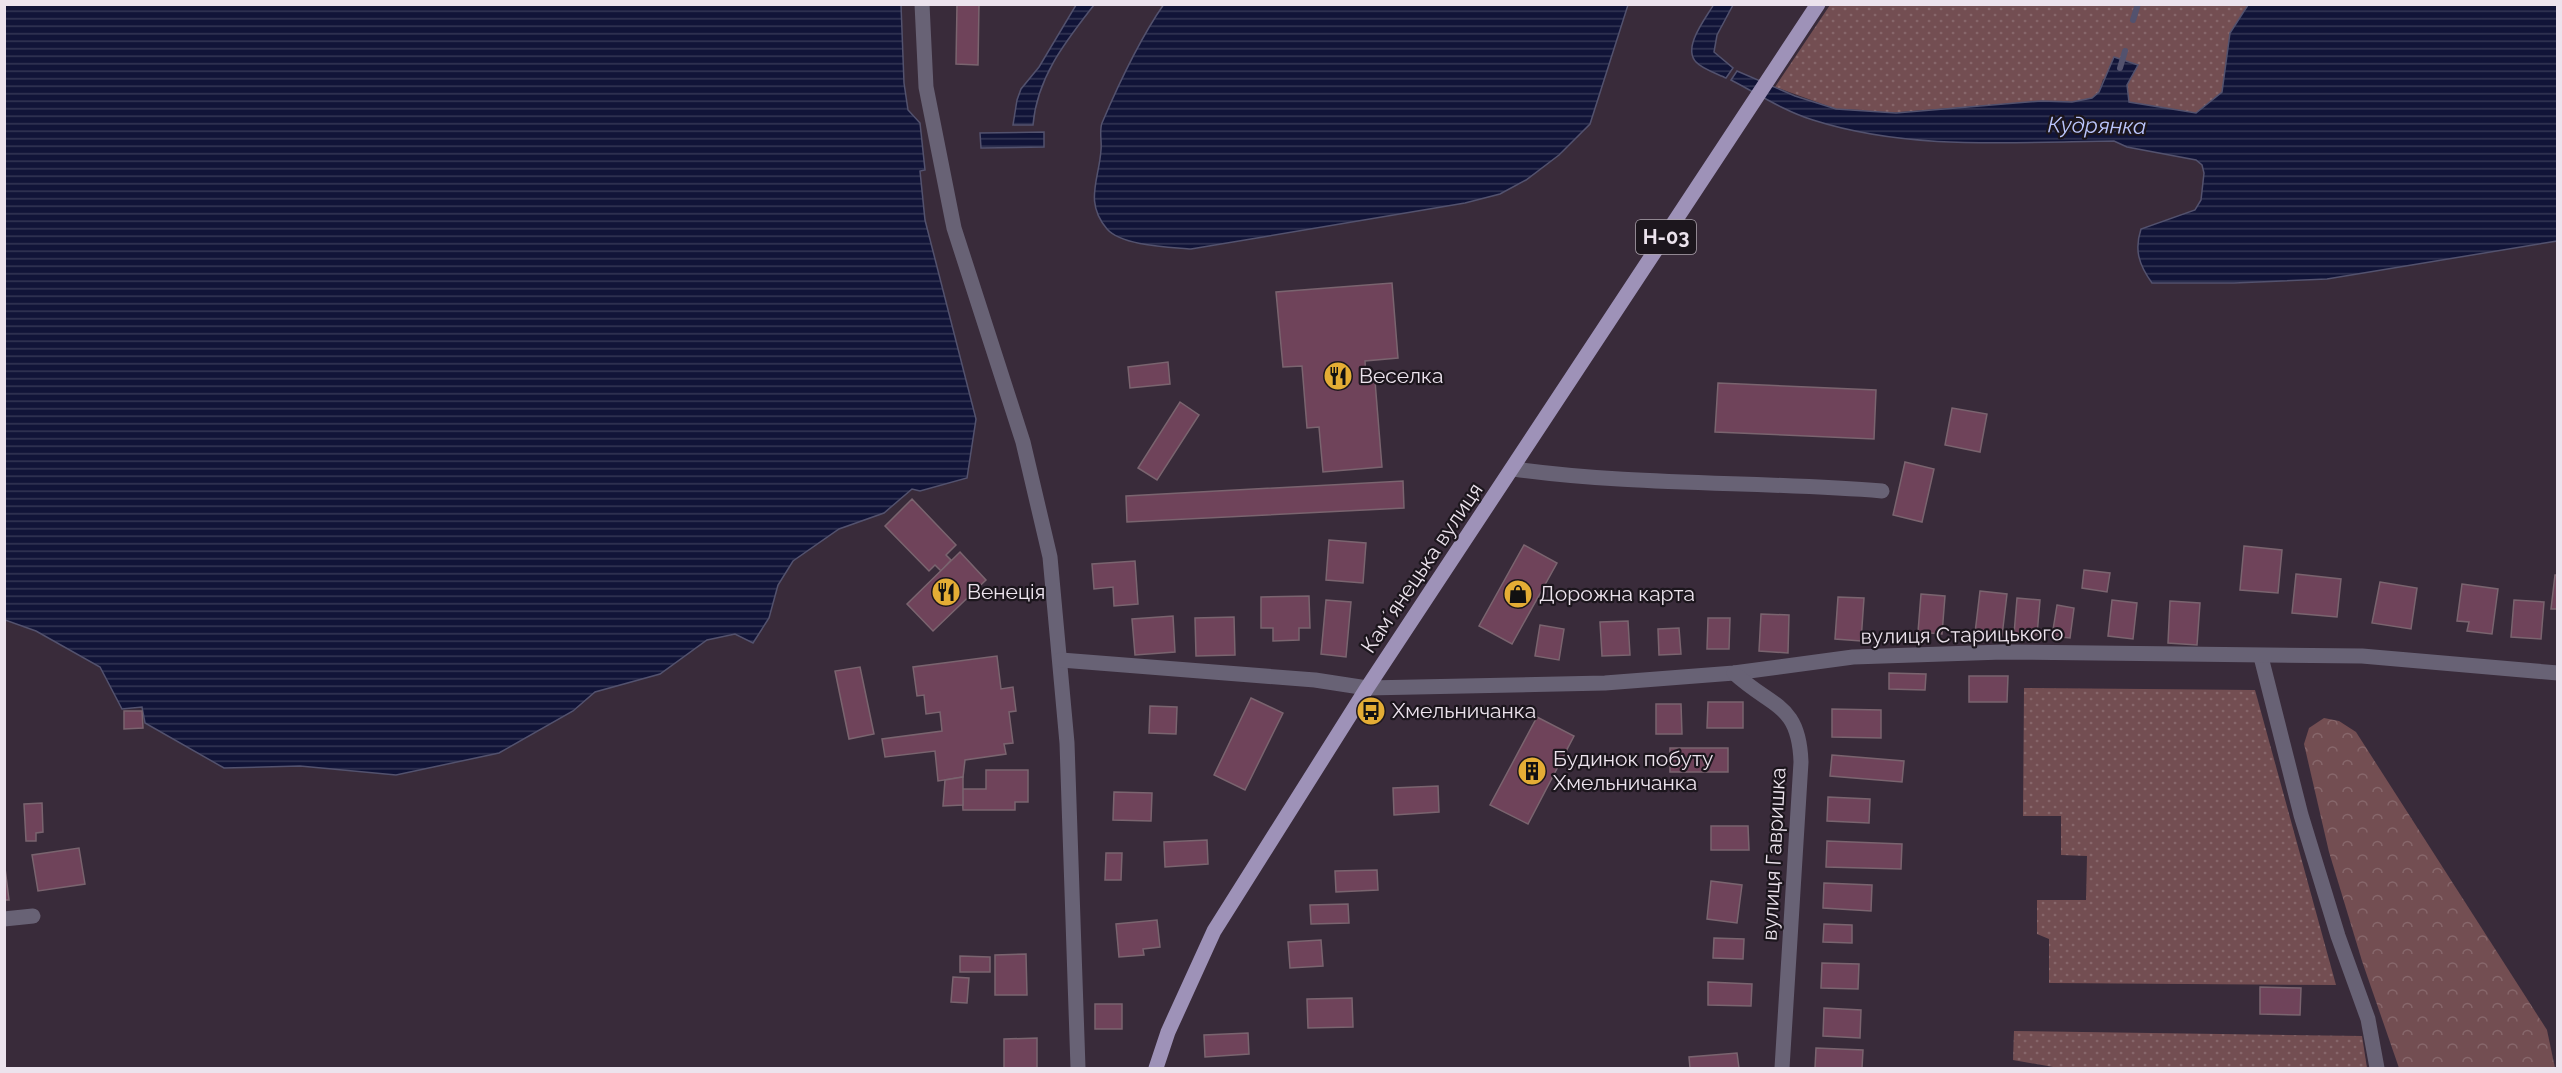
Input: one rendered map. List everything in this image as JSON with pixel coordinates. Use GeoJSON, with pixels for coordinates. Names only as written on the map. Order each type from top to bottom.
{"type":"FeatureCollection","features":[{"type":"Feature","properties":{"kind":"main road","name":"Камʼянецька вулиця"},"geometry":{"type":"LineString","coordinates":[[1156,1068],[1168,1032],[1214,931],[1367,688],[1514,469],[1818,4]]}},
{"type":"Feature","properties":{"kind":"street"},"geometry":{"type":"LineString","coordinates":[[922,4],[926,87],[954,228],[1025,452],[1050,557],[1067,743],[1078,1068]]}},
{"type":"Feature","properties":{"kind":"street"},"geometry":{"type":"LineString","coordinates":[[1514,469],[1580,478],[1815,486],[1882,491]]}},
{"type":"Feature","properties":{"kind":"street","name":"вулиця Старицького"},"geometry":{"type":"LineString","coordinates":[[1061,660],[1315,680],[1367,688],[1605,683],[1734,673],[1853,657],[1991,652],[2261,657],[2362,656],[2558,673]]}},
{"type":"Feature","properties":{"kind":"street"},"geometry":{"type":"LineString","coordinates":[[2261,657],[2301,815],[2338,936],[2368,1019],[2377,1068]]}},
{"type":"Feature","properties":{"kind":"street","name":"вулиця Гавришка"},"geometry":{"type":"LineString","coordinates":[[1734,673],[1754,692],[1773,702],[1792,719],[1800,736],[1801,774],[1782,1068]]}},
{"type":"Feature","properties":{"kind":"street"},"geometry":{"type":"LineString","coordinates":[[4,919],[33,916]]}},
{"type":"Feature","properties":{"kind":"green space"},"geometry":{"type":"Polygon","coordinates":[[[1830,5],[2248,5],[2230,33],[2222,92],[2196,113],[2136,105],[2129,102],[2127,85],[2103,79],[2099,92],[2092,98],[2072,102],[2041,101],[1875,114],[1862,110],[1836,109],[1775,87],[1830,5]]]}},
{"type":"Feature","properties":{"kind":"green space"},"geometry":{"type":"Polygon","coordinates":[[[2024,688],[2255,690],[2336,985],[2049,983],[2049,939],[2037,934],[2037,900],[2086,900],[2087,856],[2061,855],[2061,816],[2023,816],[2024,688]]]}},
{"type":"Feature","properties":{"kind":"green space"},"geometry":{"type":"Polygon","coordinates":[[[2324,718],[2339,721],[2356,732],[2547,1030],[2555,1068],[2399,1068],[2362,961],[2329,852],[2304,744],[2309,728],[2324,718]]]}},
{"type":"Feature","properties":{"kind":"green space"},"geometry":{"type":"Polygon","coordinates":[[[2014,1031],[2362,1036],[2367,1068],[2059,1068],[2013,1060],[2014,1031]]]}},
{"type":"Feature","properties":{"kind":"water"},"geometry":{"type":"Polygon","coordinates":[[[5,4],[901,5],[904,83],[908,110],[920,123],[925,170],[920,171],[925,220],[976,419],[967,478],[920,491],[912,489],[884,513],[839,529],[793,561],[778,585],[769,618],[753,643],[735,634],[707,640],[660,674],[595,692],[573,711],[499,753],[396,775],[300,766],[224,768],[145,723],[142,707],[122,709],[100,667],[36,631],[5,620],[5,4]]]}},
{"type":"Feature","properties":{"kind":"water"},"geometry":{"type":"Polygon","coordinates":[[[1164,4],[1628,5],[1590,124],[1559,155],[1526,180],[1500,194],[1465,203],[1191,249],[1147,245],[1114,235],[1100,219],[1094,200],[1102,123],[1130,62],[1164,4]]]}},
{"type":"Feature","properties":{"kind":"water"},"geometry":{"type":"Polygon","coordinates":[[[1714,4],[1733,5],[1717,35],[1714,52],[1733,68],[1726,78],[1702,67],[1692,56],[1693,41],[1714,4]]]}},
{"type":"Feature","properties":{"kind":"water"},"geometry":{"type":"Polygon","coordinates":[[[1076,5],[1094,5],[1063,46],[1047,75],[1040,91],[1033,125],[1013,125],[1021,89],[1039,67],[1076,5]]]}},
{"type":"Feature","properties":{"kind":"water","name":"Кудрянка"},"geometry":{"type":"Polygon","coordinates":[[[2248,5],[2557,5],[2557,241],[2327,279],[2234,283],[2152,283],[2139,257],[2138,244],[2141,229],[2195,210],[2201,200],[2204,173],[2202,165],[2196,160],[2127,147],[2114,141],[2000,143],[1924,141],[1850,130],[1802,116],[1731,80],[1737,71],[1795,96],[1836,109],[1896,113],[2041,101],[2072,102],[2092,98],[2099,92],[2114,57],[2138,65],[2127,85],[2129,102],[2196,113],[2222,92],[2230,33],[2248,5]]]}},
{"type":"Feature","properties":{"kind":"water"},"geometry":{"type":"Polygon","coordinates":[[[1044,132],[1044,147],[981,148],[980,133],[1044,132]]]}},
{"type":"Feature","properties":{"kind":"building"},"geometry":{"type":"Polygon","coordinates":[[[957,4],[979,4],[978,65],[956,64],[957,4]]]}},
{"type":"Feature","properties":{"kind":"building"},"geometry":{"type":"Polygon","coordinates":[[[1392,283],[1398,358],[1365,361],[1366,382],[1375,381],[1382,467],[1323,472],[1319,427],[1307,428],[1302,366],[1283,367],[1276,292],[1392,283]]]}},
{"type":"Feature","properties":{"kind":"building"},"geometry":{"type":"Polygon","coordinates":[[[1168,362],[1170,384],[1130,388],[1128,367],[1168,362]]]}},
{"type":"Feature","properties":{"kind":"building"},"geometry":{"type":"Polygon","coordinates":[[[1718,383],[1876,390],[1874,439],[1715,432],[1718,383]]]}},
{"type":"Feature","properties":{"kind":"building"},"geometry":{"type":"Polygon","coordinates":[[[1180,402],[1199,415],[1157,480],[1138,468],[1180,402]]]}},
{"type":"Feature","properties":{"kind":"building"},"geometry":{"type":"Polygon","coordinates":[[[1952,408],[1987,414],[1980,452],[1945,445],[1952,408]]]}},
{"type":"Feature","properties":{"kind":"building"},"geometry":{"type":"Polygon","coordinates":[[[1905,462],[1934,469],[1922,522],[1893,515],[1905,462]]]}},
{"type":"Feature","properties":{"kind":"building"},"geometry":{"type":"Polygon","coordinates":[[[1403,481],[1404,508],[1127,522],[1126,496],[1403,481]]]}},
{"type":"Feature","properties":{"kind":"building"},"geometry":{"type":"Polygon","coordinates":[[[912,499],[956,545],[946,555],[951,560],[941,571],[935,565],[929,571],[885,526],[912,499]]]}},
{"type":"Feature","properties":{"kind":"building"},"geometry":{"type":"Polygon","coordinates":[[[1329,540],[1366,543],[1363,583],[1326,580],[1329,540]]]}},
{"type":"Feature","properties":{"kind":"building"},"geometry":{"type":"Polygon","coordinates":[[[1524,545],[1557,563],[1512,644],[1479,626],[1524,545]]]}},
{"type":"Feature","properties":{"kind":"building"},"geometry":{"type":"Polygon","coordinates":[[[2244,546],[2282,550],[2278,593],[2240,590],[2244,546]]]}},
{"type":"Feature","properties":{"kind":"building"},"geometry":{"type":"Polygon","coordinates":[[[960,552],[986,580],[933,631],[907,604],[960,552]]]}},
{"type":"Feature","properties":{"kind":"building"},"geometry":{"type":"Polygon","coordinates":[[[1135,561],[1138,604],[1114,606],[1113,587],[1094,589],[1092,564],[1135,561]]]}},
{"type":"Feature","properties":{"kind":"building"},"geometry":{"type":"Polygon","coordinates":[[[2084,570],[2110,573],[2107,592],[2082,588],[2084,570]]]}},
{"type":"Feature","properties":{"kind":"building"},"geometry":{"type":"Polygon","coordinates":[[[2296,574],[2341,579],[2337,617],[2292,613],[2296,574]]]}},
{"type":"Feature","properties":{"kind":"building"},"geometry":{"type":"Polygon","coordinates":[[[2555,575],[2558,575],[2558,609],[2551,609],[2555,575]]]}},
{"type":"Feature","properties":{"kind":"building"},"geometry":{"type":"Polygon","coordinates":[[[2380,582],[2417,588],[2411,629],[2372,623],[2380,582]]]}},
{"type":"Feature","properties":{"kind":"building"},"geometry":{"type":"Polygon","coordinates":[[[2462,584],[2498,589],[2492,634],[2467,631],[2469,622],[2457,621],[2462,584]]]}},
{"type":"Feature","properties":{"kind":"building"},"geometry":{"type":"Polygon","coordinates":[[[1980,591],[2007,594],[2002,636],[1975,633],[1980,591]]]}},
{"type":"Feature","properties":{"kind":"building"},"geometry":{"type":"Polygon","coordinates":[[[1921,594],[1945,596],[1942,634],[1918,632],[1921,594]]]}},
{"type":"Feature","properties":{"kind":"building"},"geometry":{"type":"Polygon","coordinates":[[[1309,596],[1310,628],[1299,628],[1299,640],[1273,641],[1273,628],[1261,628],[1261,597],[1309,596]]]}},
{"type":"Feature","properties":{"kind":"building"},"geometry":{"type":"Polygon","coordinates":[[[1838,597],[1864,598],[1861,641],[1835,639],[1838,597]]]}},
{"type":"Feature","properties":{"kind":"building"},"geometry":{"type":"Polygon","coordinates":[[[2017,598],[2040,600],[2037,635],[2014,634],[2017,598]]]}},
{"type":"Feature","properties":{"kind":"building"},"geometry":{"type":"Polygon","coordinates":[[[1326,600],[1351,602],[1346,657],[1321,654],[1326,600]]]}},
{"type":"Feature","properties":{"kind":"building"},"geometry":{"type":"Polygon","coordinates":[[[2112,600],[2137,603],[2133,639],[2108,636],[2112,600]]]}},
{"type":"Feature","properties":{"kind":"building"},"geometry":{"type":"Polygon","coordinates":[[[2514,600],[2544,602],[2541,639],[2511,637],[2514,600]]]}},
{"type":"Feature","properties":{"kind":"building"},"geometry":{"type":"Polygon","coordinates":[[[2170,601],[2200,603],[2197,645],[2168,643],[2170,601]]]}},
{"type":"Feature","properties":{"kind":"building"},"geometry":{"type":"Polygon","coordinates":[[[2057,605],[2074,608],[2070,638],[2052,636],[2057,605]]]}},
{"type":"Feature","properties":{"kind":"building"},"geometry":{"type":"Polygon","coordinates":[[[1761,614],[1789,615],[1788,653],[1759,651],[1761,614]]]}},
{"type":"Feature","properties":{"kind":"building"},"geometry":{"type":"Polygon","coordinates":[[[1173,616],[1175,652],[1135,655],[1132,619],[1173,616]]]}},
{"type":"Feature","properties":{"kind":"building"},"geometry":{"type":"Polygon","coordinates":[[[1234,617],[1235,655],[1196,656],[1195,618],[1234,617]]]}},
{"type":"Feature","properties":{"kind":"building"},"geometry":{"type":"Polygon","coordinates":[[[1708,618],[1730,618],[1729,649],[1707,649],[1708,618]]]}},
{"type":"Feature","properties":{"kind":"building"},"geometry":{"type":"Polygon","coordinates":[[[1628,621],[1630,655],[1602,656],[1600,622],[1628,621]]]}},
{"type":"Feature","properties":{"kind":"building"},"geometry":{"type":"Polygon","coordinates":[[[1540,625],[1564,629],[1559,660],[1535,656],[1540,625]]]}},
{"type":"Feature","properties":{"kind":"building"},"geometry":{"type":"Polygon","coordinates":[[[1679,628],[1681,654],[1659,655],[1658,629],[1679,628]]]}},
{"type":"Feature","properties":{"kind":"building"},"geometry":{"type":"Polygon","coordinates":[[[997,656],[1001,689],[1013,687],[1016,711],[1009,712],[1013,743],[1004,744],[1006,754],[965,760],[963,777],[938,781],[935,751],[885,757],[882,739],[942,731],[940,712],[926,714],[924,695],[917,696],[913,667],[997,656]]]}},
{"type":"Feature","properties":{"kind":"building"},"geometry":{"type":"Polygon","coordinates":[[[860,667],[874,734],[849,739],[835,671],[860,667]]]}},
{"type":"Feature","properties":{"kind":"building"},"geometry":{"type":"Polygon","coordinates":[[[1889,673],[1926,674],[1925,690],[1889,689],[1889,673]]]}},
{"type":"Feature","properties":{"kind":"building"},"geometry":{"type":"Polygon","coordinates":[[[1969,676],[2008,676],[2007,702],[1969,702],[1969,676]]]}},
{"type":"Feature","properties":{"kind":"building"},"geometry":{"type":"Polygon","coordinates":[[[1251,698],[1283,713],[1245,790],[1214,775],[1251,698]]]}},
{"type":"Feature","properties":{"kind":"building"},"geometry":{"type":"Polygon","coordinates":[[[1708,702],[1743,702],[1743,728],[1707,728],[1708,702]]]}},
{"type":"Feature","properties":{"kind":"building"},"geometry":{"type":"Polygon","coordinates":[[[1656,704],[1681,704],[1682,734],[1656,734],[1656,704]]]}},
{"type":"Feature","properties":{"kind":"building"},"geometry":{"type":"Polygon","coordinates":[[[1150,706],[1177,707],[1176,734],[1149,733],[1150,706]]]}},
{"type":"Feature","properties":{"kind":"building"},"geometry":{"type":"Polygon","coordinates":[[[1832,709],[1881,710],[1881,738],[1832,737],[1832,709]]]}},
{"type":"Feature","properties":{"kind":"building"},"geometry":{"type":"Polygon","coordinates":[[[124,711],[142,711],[143,728],[124,729],[124,711]]]}},
{"type":"Feature","properties":{"kind":"building","name":"Будинок побуту Хмельничанка"},"geometry":{"type":"Polygon","coordinates":[[[1537,717],[1574,736],[1528,824],[1490,805],[1537,717]]]}},
{"type":"Feature","properties":{"kind":"building"},"geometry":{"type":"Polygon","coordinates":[[[1670,748],[1728,748],[1728,772],[1670,772],[1670,748]]]}},
{"type":"Feature","properties":{"kind":"building"},"geometry":{"type":"Polygon","coordinates":[[[1832,755],[1904,761],[1902,782],[1830,776],[1832,755]]]}},
{"type":"Feature","properties":{"kind":"building"},"geometry":{"type":"Polygon","coordinates":[[[986,770],[1028,770],[1028,802],[1015,802],[1015,810],[963,810],[962,789],[986,789],[986,770]]]}},
{"type":"Feature","properties":{"kind":"building"},"geometry":{"type":"Polygon","coordinates":[[[963,777],[963,805],[943,806],[945,780],[963,777]]]}},
{"type":"Feature","properties":{"kind":"building"},"geometry":{"type":"Polygon","coordinates":[[[1438,786],[1439,812],[1394,815],[1393,788],[1438,786]]]}},
{"type":"Feature","properties":{"kind":"building"},"geometry":{"type":"Polygon","coordinates":[[[1114,792],[1152,793],[1151,821],[1113,820],[1114,792]]]}},
{"type":"Feature","properties":{"kind":"building"},"geometry":{"type":"Polygon","coordinates":[[[1828,797],[1870,799],[1869,823],[1827,821],[1828,797]]]}},
{"type":"Feature","properties":{"kind":"building"},"geometry":{"type":"Polygon","coordinates":[[[42,803],[43,832],[36,833],[36,841],[26,841],[24,804],[42,803]]]}},
{"type":"Feature","properties":{"kind":"building"},"geometry":{"type":"Polygon","coordinates":[[[1711,826],[1748,826],[1749,850],[1711,850],[1711,826]]]}},
{"type":"Feature","properties":{"kind":"building"},"geometry":{"type":"Polygon","coordinates":[[[1207,840],[1208,864],[1165,867],[1164,842],[1207,840]]]}},
{"type":"Feature","properties":{"kind":"building"},"geometry":{"type":"Polygon","coordinates":[[[1827,841],[1902,844],[1901,869],[1826,867],[1827,841]]]}},
{"type":"Feature","properties":{"kind":"building"},"geometry":{"type":"Polygon","coordinates":[[[79,848],[85,884],[38,891],[32,855],[79,848]]]}},
{"type":"Feature","properties":{"kind":"building"},"geometry":{"type":"Polygon","coordinates":[[[1106,853],[1122,853],[1121,880],[1105,880],[1106,853]]]}},
{"type":"Feature","properties":{"kind":"building"},"geometry":{"type":"Polygon","coordinates":[[[4,860],[9,900],[4,900],[4,860]]]}},
{"type":"Feature","properties":{"kind":"building"},"geometry":{"type":"Polygon","coordinates":[[[1377,870],[1378,890],[1336,892],[1335,871],[1377,870]]]}},
{"type":"Feature","properties":{"kind":"building"},"geometry":{"type":"Polygon","coordinates":[[[1711,881],[1742,885],[1737,923],[1707,919],[1711,881]]]}},
{"type":"Feature","properties":{"kind":"building"},"geometry":{"type":"Polygon","coordinates":[[[1824,883],[1872,885],[1871,911],[1823,908],[1824,883]]]}},
{"type":"Feature","properties":{"kind":"building"},"geometry":{"type":"Polygon","coordinates":[[[1348,904],[1349,923],[1311,924],[1310,905],[1348,904]]]}},
{"type":"Feature","properties":{"kind":"building"},"geometry":{"type":"Polygon","coordinates":[[[1157,920],[1160,947],[1143,949],[1144,955],[1119,957],[1116,924],[1157,920]]]}},
{"type":"Feature","properties":{"kind":"building"},"geometry":{"type":"Polygon","coordinates":[[[1824,924],[1852,925],[1852,943],[1823,942],[1824,924]]]}},
{"type":"Feature","properties":{"kind":"building"},"geometry":{"type":"Polygon","coordinates":[[[1714,938],[1744,939],[1743,959],[1713,958],[1714,938]]]}},
{"type":"Feature","properties":{"kind":"building"},"geometry":{"type":"Polygon","coordinates":[[[1321,940],[1323,966],[1290,968],[1288,942],[1321,940]]]}},
{"type":"Feature","properties":{"kind":"building"},"geometry":{"type":"Polygon","coordinates":[[[1026,954],[1027,995],[995,995],[995,955],[1026,954]]]}},
{"type":"Feature","properties":{"kind":"building"},"geometry":{"type":"Polygon","coordinates":[[[960,956],[990,957],[990,972],[960,972],[960,956]]]}},
{"type":"Feature","properties":{"kind":"building"},"geometry":{"type":"Polygon","coordinates":[[[1822,963],[1859,964],[1858,989],[1821,988],[1822,963]]]}},
{"type":"Feature","properties":{"kind":"building"},"geometry":{"type":"Polygon","coordinates":[[[953,977],[969,978],[967,1003],[951,1002],[953,977]]]}},
{"type":"Feature","properties":{"kind":"building"},"geometry":{"type":"Polygon","coordinates":[[[1708,982],[1752,984],[1751,1006],[1708,1005],[1708,982]]]}},
{"type":"Feature","properties":{"kind":"building"},"geometry":{"type":"Polygon","coordinates":[[[2260,987],[2301,988],[2300,1015],[2260,1014],[2260,987]]]}},
{"type":"Feature","properties":{"kind":"building"},"geometry":{"type":"Polygon","coordinates":[[[1352,998],[1353,1027],[1308,1028],[1307,999],[1352,998]]]}},
{"type":"Feature","properties":{"kind":"building"},"geometry":{"type":"Polygon","coordinates":[[[1095,1004],[1122,1004],[1122,1029],[1095,1029],[1095,1004]]]}},
{"type":"Feature","properties":{"kind":"building"},"geometry":{"type":"Polygon","coordinates":[[[1824,1008],[1861,1010],[1860,1038],[1823,1036],[1824,1008]]]}},
{"type":"Feature","properties":{"kind":"building"},"geometry":{"type":"Polygon","coordinates":[[[1248,1033],[1249,1054],[1205,1057],[1204,1035],[1248,1033]]]}},
{"type":"Feature","properties":{"kind":"building"},"geometry":{"type":"Polygon","coordinates":[[[1037,1038],[1037,1068],[1004,1068],[1004,1039],[1037,1038]]]}},
{"type":"Feature","properties":{"kind":"building"},"geometry":{"type":"Polygon","coordinates":[[[1816,1048],[1863,1050],[1862,1068],[1815,1068],[1816,1048]]]}},
{"type":"Feature","properties":{"kind":"building"},"geometry":{"type":"Polygon","coordinates":[[[1737,1053],[1739,1068],[1690,1068],[1689,1057],[1737,1053]]]}},
{"type":"Feature","properties":{"kind":"waterway"},"geometry":{"type":"LineString","coordinates":[[2133,20],[2138,4]]}},
{"type":"Feature","properties":{"kind":"waterway"},"geometry":{"type":"LineString","coordinates":[[2120,68],[2125,51]]}},
{"type":"Feature","properties":{"kind":"place","name":"Веселка"},"geometry":{"type":"Point","coordinates":[1338,376]}},
{"type":"Feature","properties":{"kind":"place","name":"Венеція"},"geometry":{"type":"Point","coordinates":[946,592]}},
{"type":"Feature","properties":{"kind":"place","name":"Дорожна карта"},"geometry":{"type":"Point","coordinates":[1518,594]}},
{"type":"Feature","properties":{"kind":"place","name":"Хмельничанка"},"geometry":{"type":"Point","coordinates":[1371,711]}},
{"type":"Feature","properties":{"kind":"place","name":"Будинок побуту Хмельничанка"},"geometry":{"type":"Point","coordinates":[1532,771]}}]}
